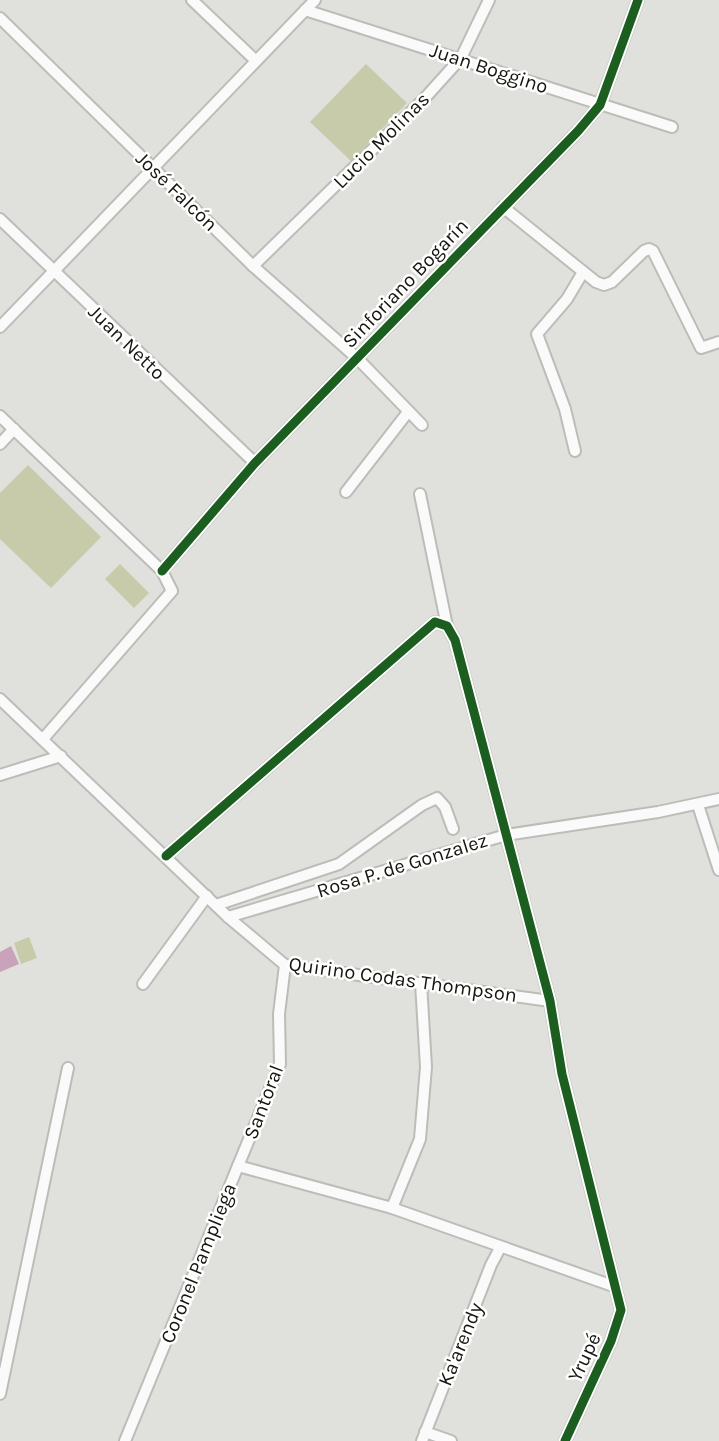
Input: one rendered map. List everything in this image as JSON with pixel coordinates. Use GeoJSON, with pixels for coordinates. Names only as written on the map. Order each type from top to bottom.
{"type":"FeatureCollection","features":[{"type":"Feature","properties":{"kind":"street"},"geometry":{"type":"LineString","coordinates":[[192,0],[255,60]]}},
{"type":"Feature","properties":{"kind":"street"},"geometry":{"type":"LineString","coordinates":[[0,327],[315,0]]}},
{"type":"Feature","properties":{"kind":"street","name":"Lucio Molinas"},"geometry":{"type":"LineString","coordinates":[[253,266],[424,99],[461,58],[489,0]]}},
{"type":"Feature","properties":{"kind":"street","name":"Sinforiano Bogarín"},"geometry":{"type":"LineString","coordinates":[[162,571],[255,463],[358,359],[600,105],[638,0]]}},
{"type":"Feature","properties":{"kind":"street","name":"Juan Boggino"},"geometry":{"type":"LineString","coordinates":[[305,10],[672,127]]}},
{"type":"Feature","properties":{"kind":"street","name":"José Falcón"},"geometry":{"type":"LineString","coordinates":[[0,18],[253,266],[358,359],[422,425]]}},
{"type":"Feature","properties":{"kind":"street"},"geometry":{"type":"LineString","coordinates":[[503,207],[584,272],[604,285],[612,282],[644,251],[649,249],[653,251],[701,348],[719,342]]}},
{"type":"Feature","properties":{"kind":"street","name":"Juan Netto"},"geometry":{"type":"LineString","coordinates":[[0,219],[255,463]]}},
{"type":"Feature","properties":{"kind":"street"},"geometry":{"type":"LineString","coordinates":[[575,450],[566,409],[544,358],[537,334],[567,299],[584,272]]}},
{"type":"Feature","properties":{"kind":"street"},"geometry":{"type":"LineString","coordinates":[[346,492],[408,412]]}},
{"type":"Feature","properties":{"kind":"street"},"geometry":{"type":"LineString","coordinates":[[0,416],[162,571],[172,591],[43,739]]}},
{"type":"Feature","properties":{"kind":"street"},"geometry":{"type":"LineString","coordinates":[[0,444],[14,429]]}},
{"type":"Feature","properties":{"kind":"street","name":"Yrupé"},"geometry":{"type":"LineString","coordinates":[[420,494],[447,626],[455,640],[550,1001],[562,1074],[613,1286],[619,1302],[620,1316],[566,1441]]}},
{"type":"Feature","properties":{"kind":"street"},"geometry":{"type":"LineString","coordinates":[[166,856],[435,622],[447,626]]}},
{"type":"Feature","properties":{"kind":"street","name":"Quirino Codas Thompson"},"geometry":{"type":"LineString","coordinates":[[0,699],[228,917],[285,965],[550,1001]]}},
{"type":"Feature","properties":{"kind":"street"},"geometry":{"type":"LineString","coordinates":[[0,775],[61,756]]}},
{"type":"Feature","properties":{"kind":"street"},"geometry":{"type":"LineString","coordinates":[[216,905],[339,864],[422,804],[437,798],[445,807],[453,830]]}},
{"type":"Feature","properties":{"kind":"street","name":"Rosa P. de Gonzalez"},"geometry":{"type":"LineString","coordinates":[[228,917],[506,835],[698,805],[719,799]]}},
{"type":"Feature","properties":{"kind":"street"},"geometry":{"type":"LineString","coordinates":[[698,805],[719,870]]}},
{"type":"Feature","properties":{"kind":"street"},"geometry":{"type":"LineString","coordinates":[[142,984],[207,896]]}},
{"type":"Feature","properties":{"kind":"street","name":"Santoral"},"geometry":{"type":"LineString","coordinates":[[238,1166],[280,1064],[279,1014],[285,965]]}},
{"type":"Feature","properties":{"kind":"street"},"geometry":{"type":"LineString","coordinates":[[392,1208],[420,1139],[426,1067],[422,983]]}},
{"type":"Feature","properties":{"kind":"street"},"geometry":{"type":"LineString","coordinates":[[0,1394],[68,1068]]}},
{"type":"Feature","properties":{"kind":"street","name":"Coronel Pampliega"},"geometry":{"type":"LineString","coordinates":[[125,1441],[238,1166],[392,1208],[613,1286]]}},
{"type":"Feature","properties":{"kind":"street","name":"Ka'arendy"},"geometry":{"type":"LineString","coordinates":[[423,1436],[500,1248]]}},
{"type":"Feature","properties":{"kind":"street"},"geometry":{"type":"LineString","coordinates":[[423,1436],[451,1441]]}},
{"type":"Feature","properties":{"kind":"green space"},"geometry":{"type":"Polygon","coordinates":[[[366,64],[407,103],[351,161],[310,122],[366,64]]]}},
{"type":"Feature","properties":{"kind":"green space"},"geometry":{"type":"Polygon","coordinates":[[[28,465],[101,537],[51,588],[0,539],[0,493],[28,465]]]}},
{"type":"Feature","properties":{"kind":"green space"},"geometry":{"type":"Polygon","coordinates":[[[120,564],[149,593],[134,608],[105,579],[120,564]]]}},
{"type":"Feature","properties":{"kind":"green space"},"geometry":{"type":"Polygon","coordinates":[[[29,937],[37,958],[21,964],[14,943],[29,937]]]}},
{"type":"Feature","properties":{"kind":"shaded area"},"geometry":{"type":"Polygon","coordinates":[[[11,946],[19,964],[0,972],[0,952],[11,946]]]}},
{"type":"Feature","properties":{"kind":"cycle path"},"geometry":{"type":"LineString","coordinates":[[162,571],[255,463],[578,131],[600,105],[638,0]]}},
{"type":"Feature","properties":{"kind":"cycle path"},"geometry":{"type":"LineString","coordinates":[[166,856],[435,622],[447,626],[455,640],[550,1001],[562,1074],[621,1310],[611,1341],[565,1441]]}}]}
